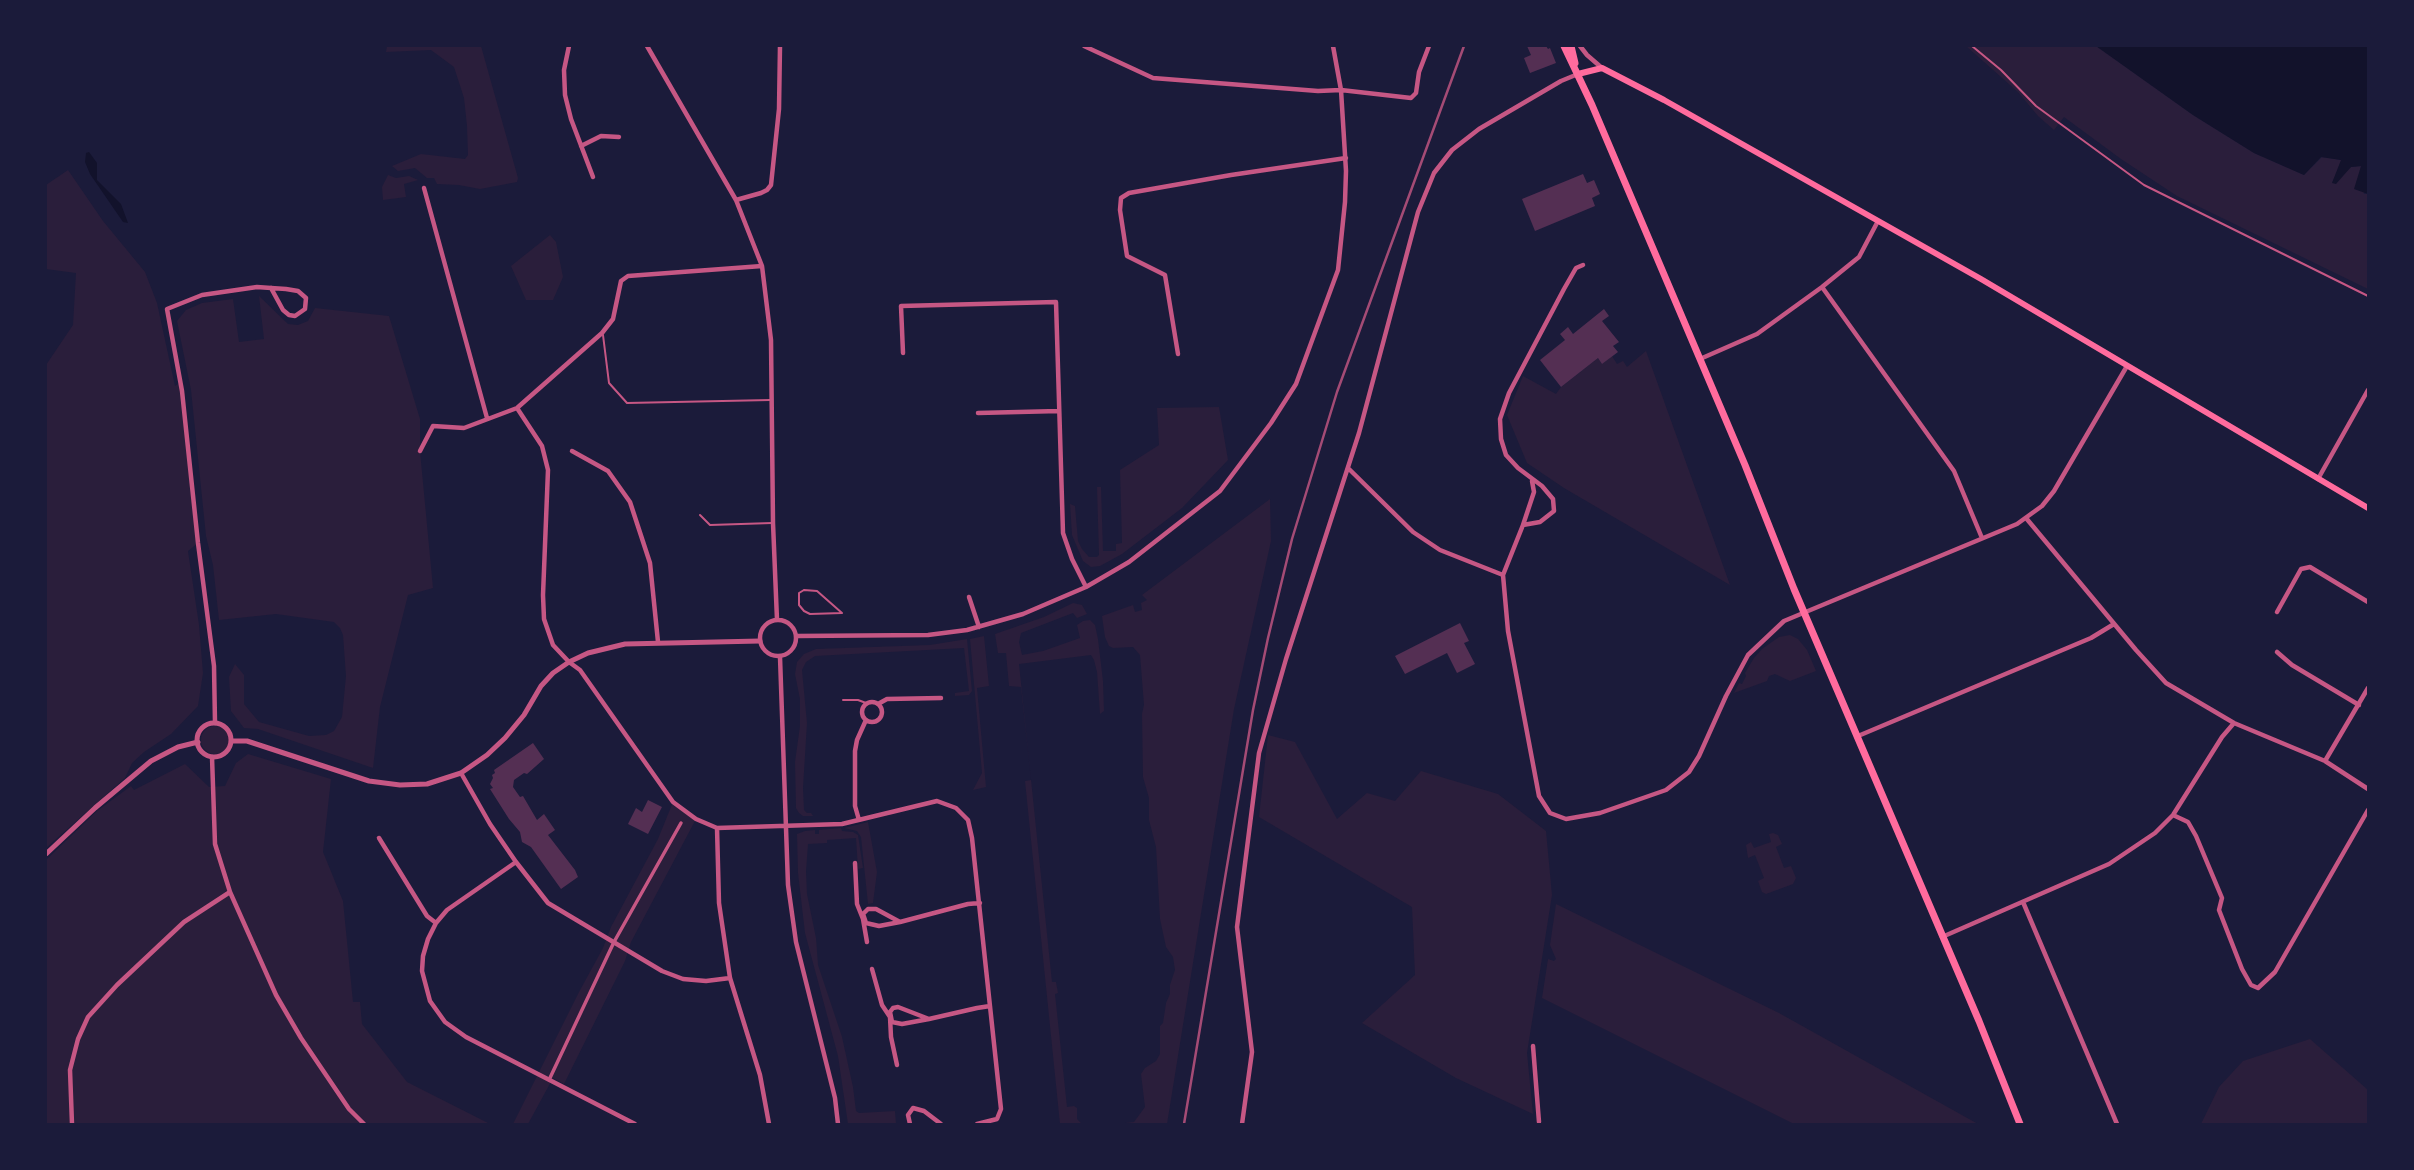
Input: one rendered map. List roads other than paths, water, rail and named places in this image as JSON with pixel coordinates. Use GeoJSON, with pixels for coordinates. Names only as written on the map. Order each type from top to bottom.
{"type":"FeatureCollection","features":[{"type":"Feature","properties":{"kind":"main road"},"geometry":{"type":"LineString","coordinates":[[1564,46],[1700,359],[2020,1125]]}},
{"type":"Feature","properties":{"kind":"main road"},"geometry":{"type":"LineString","coordinates":[[1571,46],[1578,74]]}},
{"type":"Feature","properties":{"kind":"main road"},"geometry":{"type":"LineString","coordinates":[[1578,74],[1602,68],[1664,100],[1878,220],[2368,508]]}},
{"type":"Feature","properties":{"kind":"street"},"geometry":{"type":"LineString","coordinates":[[569,46],[564,70],[565,95],[593,177]]}},
{"type":"Feature","properties":{"kind":"street"},"geometry":{"type":"LineString","coordinates":[[647,46],[736,200],[762,266],[771,340],[777,620]]}},
{"type":"Feature","properties":{"kind":"street"},"geometry":{"type":"LineString","coordinates":[[736,200],[767,190],[771,185],[779,109],[780,46]]}},
{"type":"Feature","properties":{"kind":"street"},"geometry":{"type":"LineString","coordinates":[[1084,46],[1096,47],[1129,68],[1153,78],[1318,91],[1341,90],[1411,98],[1416,93],[1419,72],[1429,46]]}},
{"type":"Feature","properties":{"kind":"street"},"geometry":{"type":"LineString","coordinates":[[797,636],[928,635],[979,627],[1023,614],[1086,587],[1129,562],[1220,491],[1272,423],[1296,384],[1338,270],[1345,202],[1346,158],[1341,90],[1333,46]]}},
{"type":"Feature","properties":{"kind":"street"},"geometry":{"type":"LineString","coordinates":[[1580,46],[1602,68]]}},
{"type":"Feature","properties":{"kind":"street"},"geometry":{"type":"LineString","coordinates":[[1242,1125],[1252,1052],[1237,927],[1259,753],[1286,659],[1349,469],[1418,212],[1434,173],[1452,150],[1479,129],[1561,81],[1578,74]]}},
{"type":"Feature","properties":{"kind":"street"},"geometry":{"type":"LineString","coordinates":[[581,146],[601,136],[620,136]]}},
{"type":"Feature","properties":{"kind":"street"},"geometry":{"type":"LineString","coordinates":[[1178,354],[1165,275],[1127,256],[1120,211],[1121,198],[1129,193],[1231,174],[1346,158]]}},
{"type":"Feature","properties":{"kind":"street"},"geometry":{"type":"LineString","coordinates":[[424,188],[487,418]]}},
{"type":"Feature","properties":{"kind":"street"},"geometry":{"type":"LineString","coordinates":[[1700,359],[1757,334],[1822,288],[1859,257],[1878,220]]}},
{"type":"Feature","properties":{"kind":"street"},"geometry":{"type":"LineString","coordinates":[[1523,525],[1541,522],[1554,512],[1553,499],[1506,455],[1501,439],[1500,419],[1509,393],[1564,289],[1576,268],[1583,265]]}},
{"type":"Feature","properties":{"kind":"street"},"geometry":{"type":"LineString","coordinates":[[420,451],[433,426],[464,428],[517,408],[602,333],[613,319],[621,281],[628,276],[762,266]]}},
{"type":"Feature","properties":{"kind":"street"},"geometry":{"type":"LineString","coordinates":[[215,723],[214,666],[198,543],[183,391],[166,309],[202,295],[257,287],[271,288],[298,291],[306,298],[305,309],[295,316],[289,315],[271,288]]}},
{"type":"Feature","properties":{"kind":"street"},"geometry":{"type":"LineString","coordinates":[[1822,288],[1954,471],[1982,538]]}},
{"type":"Feature","properties":{"kind":"street"},"geometry":{"type":"LineString","coordinates":[[903,353],[901,306],[1056,302],[1063,533],[1086,587]]}},
{"type":"Feature","properties":{"kind":"street"},"geometry":{"type":"LineString","coordinates":[[1532,481],[1534,492],[1503,575],[1508,631],[1539,796],[1550,813],[1566,820],[1600,813],[1666,790],[1689,772],[1748,655],[1784,621],[1982,538],[2026,518],[2042,506],[2054,491],[2127,366]]}},
{"type":"Feature","properties":{"kind":"street"},"geometry":{"type":"LineString","coordinates":[[2318,479],[2368,390]]}},
{"type":"Feature","properties":{"kind":"street"},"geometry":{"type":"LineString","coordinates":[[517,408],[542,446],[548,470],[543,572],[544,619],[553,645],[580,670],[673,802],[696,819],[717,828],[834,825],[930,802],[943,802],[957,808],[968,820],[980,903],[1000,1114],[994,1121],[976,1125]]}},
{"type":"Feature","properties":{"kind":"street"},"geometry":{"type":"LineString","coordinates":[[978,413],[1059,411]]}},
{"type":"Feature","properties":{"kind":"street"},"geometry":{"type":"LineString","coordinates":[[572,451],[608,471],[630,502],[650,563],[658,642]]}},
{"type":"Feature","properties":{"kind":"street"},"geometry":{"type":"LineString","coordinates":[[1349,469],[1413,532],[1440,550],[1503,575]]}},
{"type":"Feature","properties":{"kind":"street"},"geometry":{"type":"LineString","coordinates":[[2026,518],[2166,682],[2234,723],[2325,761],[2368,789]]}},
{"type":"Feature","properties":{"kind":"street"},"geometry":{"type":"LineString","coordinates":[[2277,612],[2301,569],[2310,567],[2368,602]]}},
{"type":"Feature","properties":{"kind":"street"},"geometry":{"type":"LineString","coordinates":[[969,597],[979,627]]}},
{"type":"Feature","properties":{"kind":"street"},"geometry":{"type":"LineString","coordinates":[[777,620],[790,624],[797,636],[791,652],[780,657],[771,656],[763,650],[760,641],[762,629],[766,624],[777,620]]}},
{"type":"Feature","properties":{"kind":"street"},"geometry":{"type":"LineString","coordinates":[[1857,736],[2091,638],[2114,624]]}},
{"type":"Feature","properties":{"kind":"street"},"geometry":{"type":"LineString","coordinates":[[231,741],[247,741],[383,784],[427,784],[461,773],[487,755],[524,715],[541,686],[569,662],[607,647],[658,642],[760,641]]}},
{"type":"Feature","properties":{"kind":"street"},"geometry":{"type":"LineString","coordinates":[[2277,652],[2292,665],[2359,705]]}},
{"type":"Feature","properties":{"kind":"street"},"geometry":{"type":"LineString","coordinates":[[780,657],[788,885],[796,942],[835,1098],[838,1125]]}},
{"type":"Feature","properties":{"kind":"street"},"geometry":{"type":"LineString","coordinates":[[2325,761],[2368,688]]}},
{"type":"Feature","properties":{"kind":"street"},"geometry":{"type":"LineString","coordinates":[[878,704],[887,699],[941,698]]}},
{"type":"Feature","properties":{"kind":"street"},"geometry":{"type":"LineString","coordinates":[[872,701],[878,704],[882,709],[880,718],[872,722],[866,720],[862,712],[866,703],[872,701]]}},
{"type":"Feature","properties":{"kind":"street"},"geometry":{"type":"LineString","coordinates":[[859,820],[855,806],[855,751],[866,720]]}},
{"type":"Feature","properties":{"kind":"street"},"geometry":{"type":"LineString","coordinates":[[215,723],[226,728],[231,741],[226,752],[212,757],[203,752],[198,742],[202,729],[215,723]]}},
{"type":"Feature","properties":{"kind":"street"},"geometry":{"type":"LineString","coordinates":[[1942,937],[2109,864],[2155,833],[2174,815],[2222,737],[2234,723]]}},
{"type":"Feature","properties":{"kind":"street"},"geometry":{"type":"LineString","coordinates":[[46,854],[151,761],[178,747],[198,742]]}},
{"type":"Feature","properties":{"kind":"street"},"geometry":{"type":"LineString","coordinates":[[212,757],[215,844],[230,892],[276,995],[328,1080],[364,1125]]}},
{"type":"Feature","properties":{"kind":"street"},"geometry":{"type":"LineString","coordinates":[[461,773],[490,824],[548,903],[662,971],[682,979],[706,981],[730,978]]}},
{"type":"Feature","properties":{"kind":"street"},"geometry":{"type":"LineString","coordinates":[[2174,815],[2188,822],[2196,836],[2222,898],[2219,910],[2242,969],[2251,985],[2258,988],[2275,972],[2368,810]]}},
{"type":"Feature","properties":{"kind":"street"},"geometry":{"type":"LineString","coordinates":[[549,1080],[614,942],[681,823]]}},
{"type":"Feature","properties":{"kind":"street"},"geometry":{"type":"LineString","coordinates":[[717,828],[719,903],[730,978],[760,1074],[769,1125]]}},
{"type":"Feature","properties":{"kind":"street"},"geometry":{"type":"LineString","coordinates":[[379,838],[427,916],[436,923]]}},
{"type":"Feature","properties":{"kind":"street"},"geometry":{"type":"LineString","coordinates":[[516,862],[447,910],[436,923],[423,956],[422,971],[430,1001],[445,1022],[466,1037],[635,1125]]}},
{"type":"Feature","properties":{"kind":"street"},"geometry":{"type":"LineString","coordinates":[[855,863],[857,904],[867,942]]}},
{"type":"Feature","properties":{"kind":"street"},"geometry":{"type":"LineString","coordinates":[[72,1125],[70,1070],[78,1039],[88,1017],[117,985],[184,922],[230,892]]}},
{"type":"Feature","properties":{"kind":"street"},"geometry":{"type":"LineString","coordinates":[[2023,902],[2117,1125]]}},
{"type":"Feature","properties":{"kind":"street"},"geometry":{"type":"LineString","coordinates":[[863,919],[874,926],[980,903]]}},
{"type":"Feature","properties":{"kind":"street"},"geometry":{"type":"LineString","coordinates":[[863,919],[865,911],[872,909],[900,922]]}},
{"type":"Feature","properties":{"kind":"street"},"geometry":{"type":"LineString","coordinates":[[872,969],[882,1005],[897,1024],[990,1006]]}},
{"type":"Feature","properties":{"kind":"street"},"geometry":{"type":"LineString","coordinates":[[897,1065],[891,1037],[890,1017],[893,1008],[898,1007],[929,1019]]}},
{"type":"Feature","properties":{"kind":"street"},"geometry":{"type":"LineString","coordinates":[[1533,1046],[1539,1123]]}},
{"type":"Feature","properties":{"kind":"street"},"geometry":{"type":"LineString","coordinates":[[904,1105],[909,1111],[910,1125]]}},
{"type":"Feature","properties":{"kind":"street"},"geometry":{"type":"LineString","coordinates":[[909,1111],[913,1108],[924,1111],[941,1125]]}},
{"type":"Feature","properties":{"kind":"lane"},"geometry":{"type":"LineString","coordinates":[[1972,46],[2001,70],[2036,106],[2144,185],[2368,296]]}},
{"type":"Feature","properties":{"kind":"lane"},"geometry":{"type":"LineString","coordinates":[[602,333],[609,383],[628,403],[771,400]]}},
{"type":"Feature","properties":{"kind":"lane"},"geometry":{"type":"LineString","coordinates":[[700,515],[710,525],[773,523]]}},
{"type":"Feature","properties":{"kind":"lane"},"geometry":{"type":"LineString","coordinates":[[804,590],[817,591],[842,613],[810,614],[799,605],[799,593],[804,590]]}},
{"type":"Feature","properties":{"kind":"lane"},"geometry":{"type":"LineString","coordinates":[[843,700],[866,703]]}},
{"type":"Feature","properties":{"kind":"railway"},"geometry":{"type":"LineString","coordinates":[[1184,1124],[1253,710],[1292,539],[1337,392],[1464,46]]}}]}
